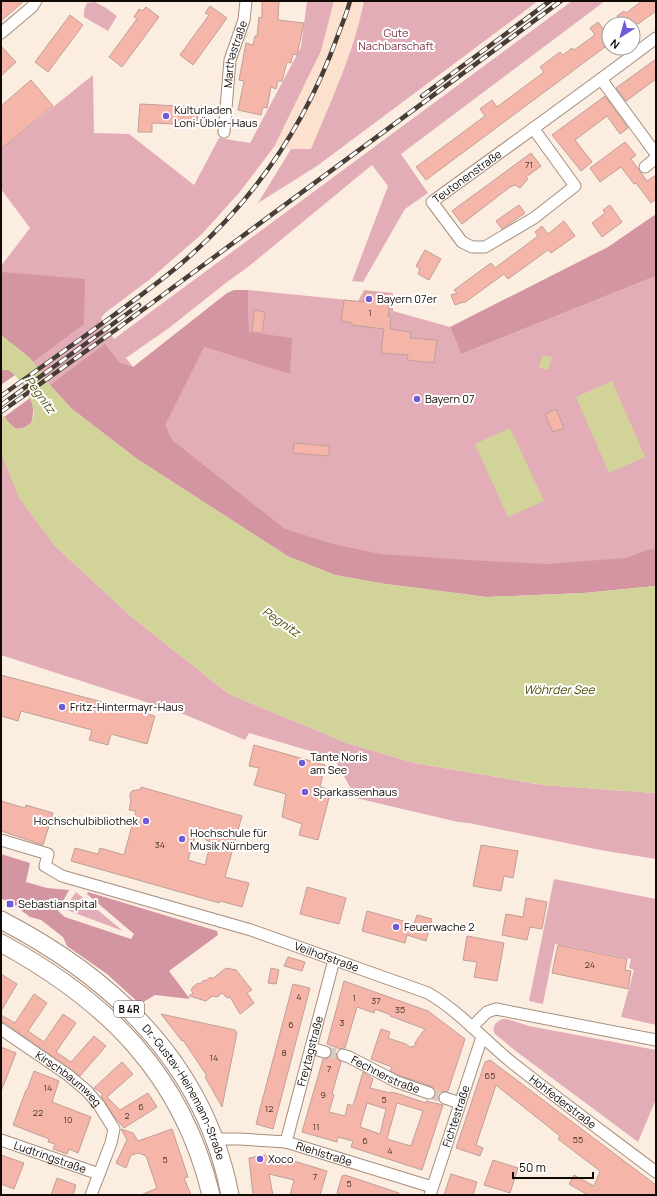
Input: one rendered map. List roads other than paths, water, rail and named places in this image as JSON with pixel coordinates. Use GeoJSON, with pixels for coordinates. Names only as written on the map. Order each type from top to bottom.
{"type":"FeatureCollection","features":[{"type":"Feature","properties":{"kind":"main road","name":"Dr.-Gustav-Heinemann-Straße"},"geometry":{"type":"LineString","coordinates":[[1,920],[78,967],[107,989],[140,1021],[167,1052],[186,1081],[202,1110],[214,1139],[230,1195]]}},
{"type":"Feature","properties":{"kind":"main road","name":"Dr.-Gustav-Heinemann-Straße"},"geometry":{"type":"LineString","coordinates":[[1,943],[35,962],[69,985],[115,1023],[137,1047],[155,1070],[174,1100],[196,1148],[211,1195]]}},
{"type":"Feature","properties":{"kind":"main road","name":"B 4R"},"geometry":{"type":"LineString","coordinates":[[174,1100],[190,1114],[200,1128],[214,1139]]}},
{"type":"Feature","properties":{"kind":"street"},"geometry":{"type":"LineString","coordinates":[[1,33],[32,7],[36,1]]}},
{"type":"Feature","properties":{"kind":"street","name":"Marthastraße"},"geometry":{"type":"LineString","coordinates":[[224,132],[230,60],[244,20],[246,1]]}},
{"type":"Feature","properties":{"kind":"street","name":"Teutonenstraße"},"geometry":{"type":"LineString","coordinates":[[533,128],[575,186],[534,218],[485,247],[472,247],[462,242],[432,202],[533,128],[601,79],[656,38]]}},
{"type":"Feature","properties":{"kind":"street"},"geometry":{"type":"LineString","coordinates":[[601,79],[656,154]]}},
{"type":"Feature","properties":{"kind":"street"},"geometry":{"type":"LineString","coordinates":[[645,167],[656,158]]}},
{"type":"Feature","properties":{"kind":"street","name":"Veilhofstraße"},"geometry":{"type":"LineString","coordinates":[[1,840],[48,854],[45,866],[62,876],[251,930],[428,993],[439,999],[472,1027]]}},
{"type":"Feature","properties":{"kind":"street","name":"Freytagstraße"},"geometry":{"type":"LineString","coordinates":[[286,1142],[334,960]]}},
{"type":"Feature","properties":{"kind":"street"},"geometry":{"type":"LineString","coordinates":[[472,1027],[487,1012],[496,1009],[656,1040]]}},
{"type":"Feature","properties":{"kind":"street","name":"Hohfederstraße"},"geometry":{"type":"LineString","coordinates":[[472,1027],[517,1066],[656,1172]]}},
{"type":"Feature","properties":{"kind":"street","name":"Kirschbaumweg"},"geometry":{"type":"LineString","coordinates":[[1,1029],[68,1075],[87,1091],[99,1105],[114,1129],[111,1143],[99,1174]]}},
{"type":"Feature","properties":{"kind":"street","name":"Fichtestraße"},"geometry":{"type":"LineString","coordinates":[[431,1191],[482,1037]]}},
{"type":"Feature","properties":{"kind":"street"},"geometry":{"type":"LineString","coordinates":[[311,1048],[325,1052]]}},
{"type":"Feature","properties":{"kind":"street","name":"Fechnerstraße"},"geometry":{"type":"LineString","coordinates":[[343,1056],[349,1057],[397,1082],[429,1093]]}},
{"type":"Feature","properties":{"kind":"street"},"geometry":{"type":"LineString","coordinates":[[445,1098],[460,1103]]}},
{"type":"Feature","properties":{"kind":"street","name":"Riehlstraße"},"geometry":{"type":"LineString","coordinates":[[214,1139],[286,1142],[431,1191]]}},
{"type":"Feature","properties":{"kind":"street","name":"Ludtringstraße"},"geometry":{"type":"LineString","coordinates":[[1,1140],[99,1174]]}},
{"type":"Feature","properties":{"kind":"street"},"geometry":{"type":"LineString","coordinates":[[91,1195],[99,1174]]}},
{"type":"Feature","properties":{"kind":"water","name":"Wöhrder See"},"geometry":{"type":"Polygon","coordinates":[[[1,335],[30,358],[50,385],[72,409],[137,459],[289,557],[335,575],[385,584],[487,597],[584,593],[656,586],[656,793],[543,785],[415,763],[347,743],[229,694],[133,618],[54,545],[19,498],[1,453],[1,413],[16,429],[24,428],[31,423],[34,414],[32,403],[18,379],[9,370],[1,370],[1,335]]]}},
{"type":"Feature","properties":{"kind":"water"},"geometry":{"type":"Polygon","coordinates":[[[543,355],[552,357],[548,370],[539,367],[543,355]]]}},
{"type":"Feature","properties":{"kind":"water"},"geometry":{"type":"Polygon","coordinates":[[[612,381],[645,457],[609,473],[576,397],[612,381]]]}},
{"type":"Feature","properties":{"kind":"water"},"geometry":{"type":"Polygon","coordinates":[[[510,428],[544,501],[508,517],[475,444],[510,428]]]}},
{"type":"Feature","properties":{"kind":"tunnel"},"geometry":{"type":"LineString","coordinates":[[325,1052],[343,1055]]}},
{"type":"Feature","properties":{"kind":"tunnel"},"geometry":{"type":"LineString","coordinates":[[429,1093],[445,1098]]}},
{"type":"Feature","properties":{"kind":"railway"},"geometry":{"type":"LineString","coordinates":[[1,396],[166,276],[209,238],[233,213],[276,159],[294,130],[325,68],[350,1]]}},
{"type":"Feature","properties":{"kind":"railway"},"geometry":{"type":"LineString","coordinates":[[422,96],[550,1]]}},
{"type":"Feature","properties":{"kind":"railway"},"geometry":{"type":"LineString","coordinates":[[1,412],[114,331],[561,1]]}},
{"type":"Feature","properties":{"kind":"railway"},"geometry":{"type":"LineString","coordinates":[[1,405],[139,305]]}},
{"type":"Feature","properties":{"kind":"place","name":"Kulturladen Loni-Übler-Haus"},"geometry":{"type":"Point","coordinates":[166,116]}},
{"type":"Feature","properties":{"kind":"place","name":"Bayern 07er"},"geometry":{"type":"Point","coordinates":[369,299]}},
{"type":"Feature","properties":{"kind":"place","name":"Bayern 07"},"geometry":{"type":"Point","coordinates":[417,399]}},
{"type":"Feature","properties":{"kind":"place","name":"Fritz-Hintermayr-Haus"},"geometry":{"type":"Point","coordinates":[62,707]}},
{"type":"Feature","properties":{"kind":"place","name":"Tante Noris am See"},"geometry":{"type":"Point","coordinates":[302,763]}},
{"type":"Feature","properties":{"kind":"place","name":"Sparkassenhaus"},"geometry":{"type":"Point","coordinates":[305,792]}},
{"type":"Feature","properties":{"kind":"place","name":"Hochschulbibliothek"},"geometry":{"type":"Point","coordinates":[146,821]}},
{"type":"Feature","properties":{"kind":"place","name":"Hochschule für Musik Nürnberg"},"geometry":{"type":"Point","coordinates":[182,839]}},
{"type":"Feature","properties":{"kind":"place","name":"Sebastianspital"},"geometry":{"type":"Point","coordinates":[10,904]}},
{"type":"Feature","properties":{"kind":"place","name":"Feuerwache 2"},"geometry":{"type":"Point","coordinates":[396,927]}},
{"type":"Feature","properties":{"kind":"place","name":"Xoco"},"geometry":{"type":"Point","coordinates":[260,1159]}},
{"type":"Feature","properties":{"kind":"park label","name":"Gute Nachbarschaft"},"geometry":{"type":"Point","coordinates":[396,39]}},
{"type":"Feature","properties":{"kind":"water label","name":"Pegnitz"},"geometry":{"type":"Point","coordinates":[40,395]}},
{"type":"Feature","properties":{"kind":"water label","name":"Pegnitz"},"geometry":{"type":"Point","coordinates":[281,622]}}]}
